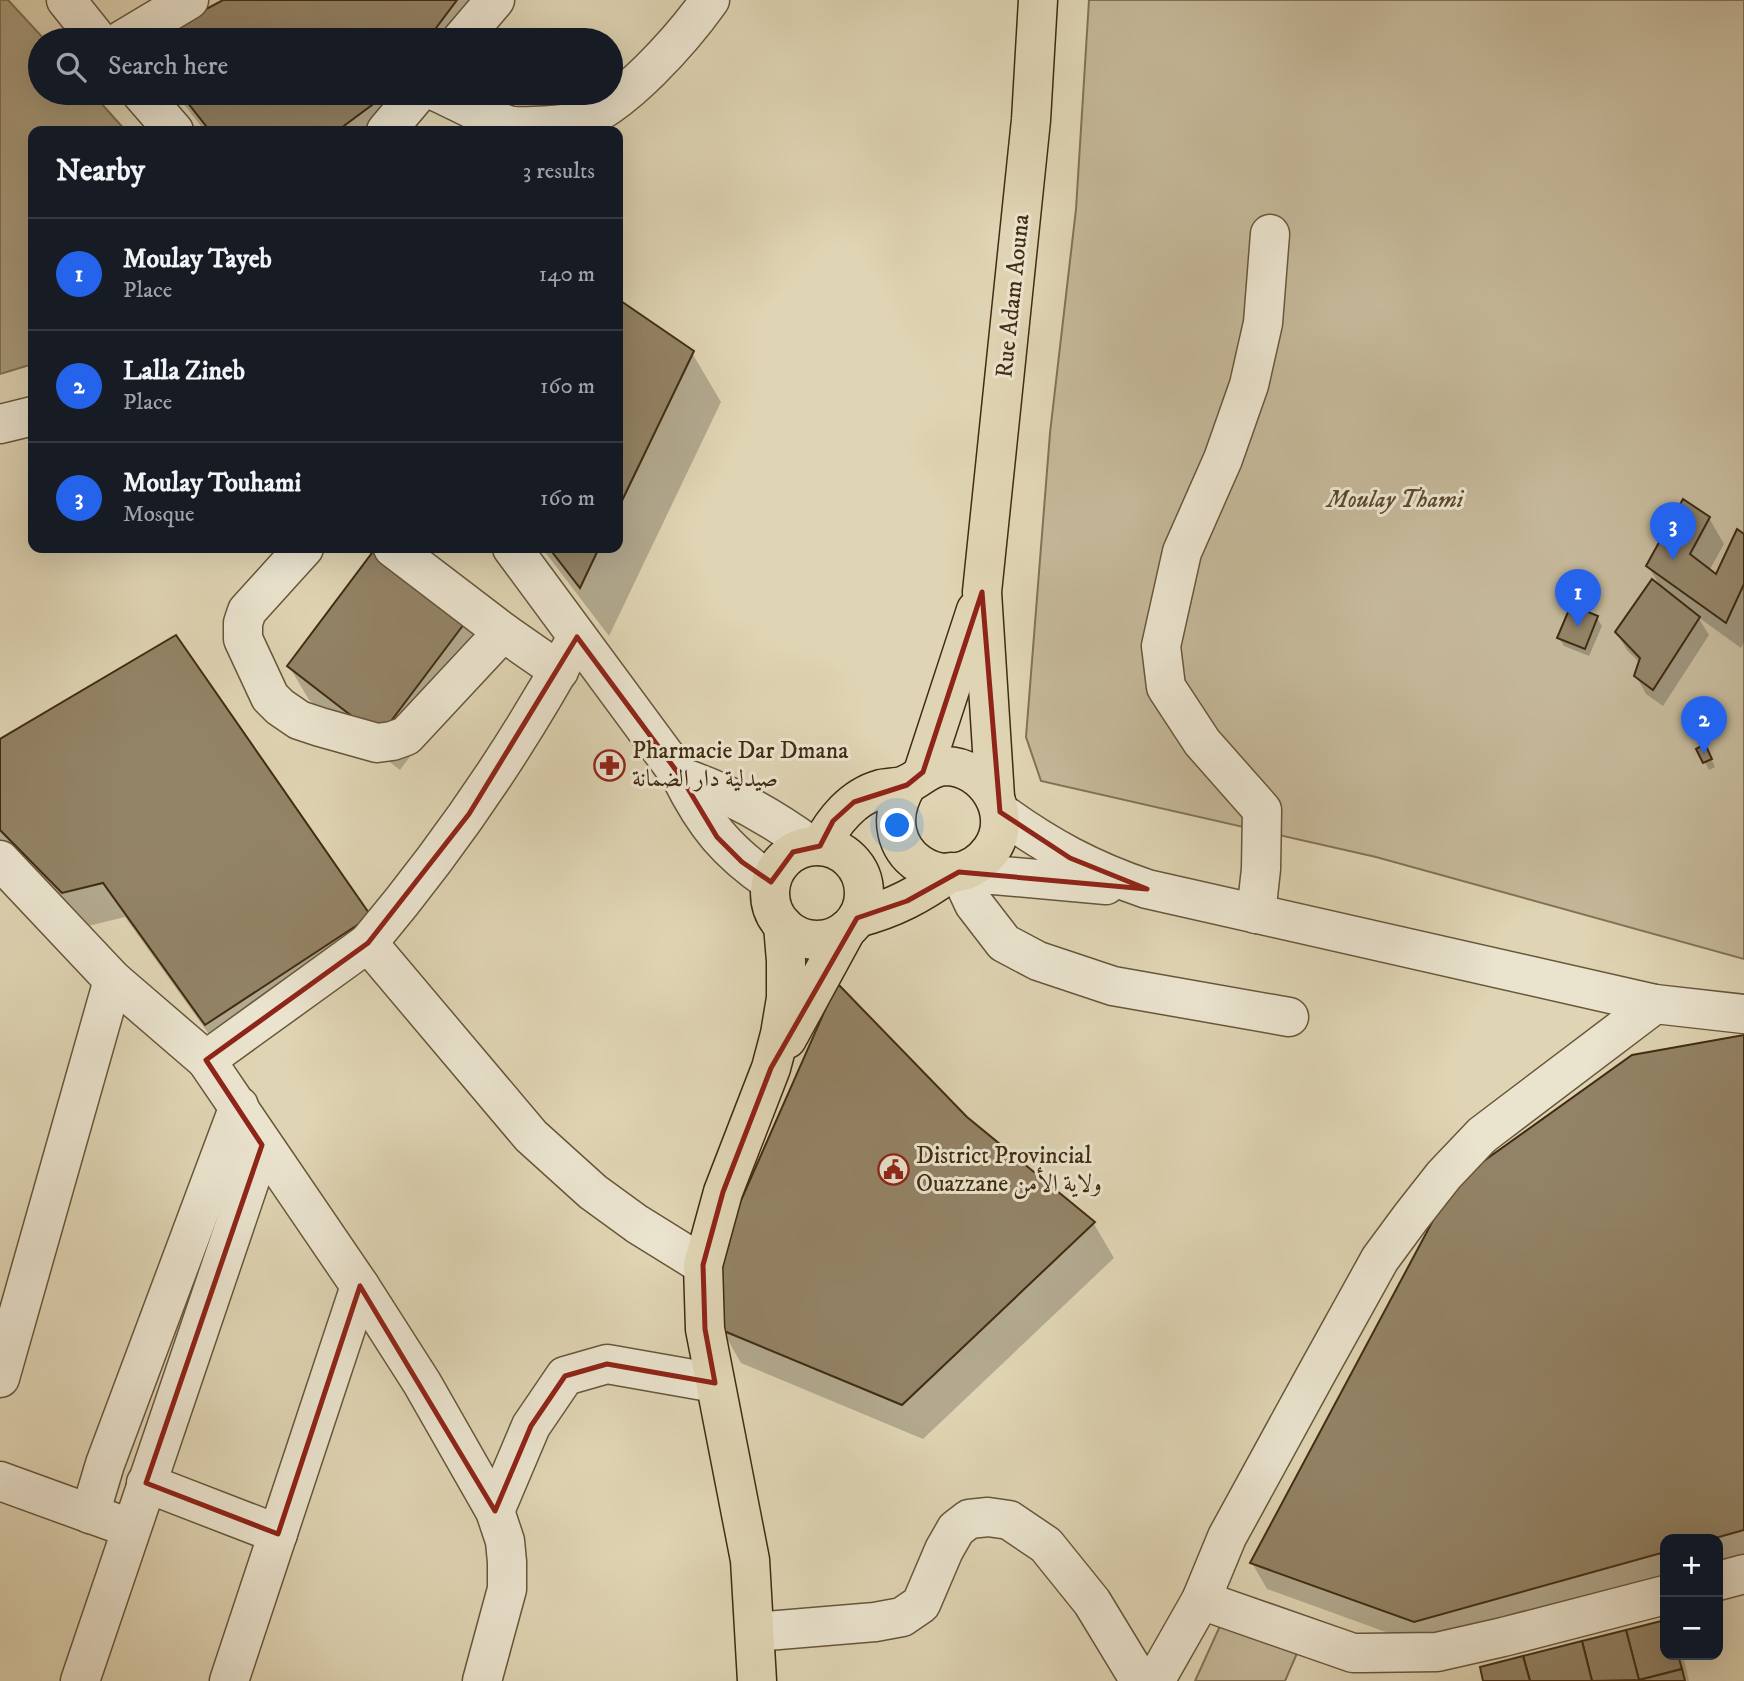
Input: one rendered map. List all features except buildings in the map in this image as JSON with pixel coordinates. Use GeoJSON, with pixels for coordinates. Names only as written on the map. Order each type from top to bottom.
{"type":"FeatureCollection","features":[{"type":"Feature","properties":{"kind":"main road","name":"Rue Adam Aouna"},"geometry":{"type":"LineString","coordinates":[[998,805],[982,592],[1031,120],[1038,0]]}},
{"type":"Feature","properties":{"kind":"main road","name":"Rue Adam Aouna"},"geometry":{"type":"LineString","coordinates":[[915,778],[982,592]]}},
{"type":"Feature","properties":{"kind":"main road"},"geometry":{"type":"LineString","coordinates":[[771,1068],[852,923],[864,899],[862,880],[854,863],[839,851],[816,846],[793,852],[779,865],[771,882],[770,897],[774,912],[783,925],[797,936],[814,940],[832,937],[852,923],[907,901],[955,872],[977,864],[991,850],[999,831],[998,805],[983,780],[965,769],[944,766],[854,802],[834,821],[816,846]]}},
{"type":"Feature","properties":{"kind":"main road"},"geometry":{"type":"LineString","coordinates":[[915,778],[897,800],[894,818],[897,835],[904,851],[917,864],[933,871],[955,872]]}},
{"type":"Feature","properties":{"kind":"main road"},"geometry":{"type":"LineString","coordinates":[[757,1681],[750,1560],[705,1329],[703,1265],[723,1192],[771,1068],[780,1034],[786,998],[783,925]]}},
{"type":"Feature","properties":{"kind":"street"},"geometry":{"type":"LineString","coordinates":[[66,0],[88,28]]}},
{"type":"Feature","properties":{"kind":"street"},"geometry":{"type":"LineString","coordinates":[[142,28],[189,0]]}},
{"type":"Feature","properties":{"kind":"street"},"geometry":{"type":"LineString","coordinates":[[471,28],[495,0]]}},
{"type":"Feature","properties":{"kind":"street"},"geometry":{"type":"LineString","coordinates":[[623,95],[696,20],[710,0]]}},
{"type":"Feature","properties":{"kind":"street"},"geometry":{"type":"LineString","coordinates":[[151,105],[170,126]]}},
{"type":"Feature","properties":{"kind":"street"},"geometry":{"type":"LineString","coordinates":[[390,126],[408,105]]}},
{"type":"Feature","properties":{"kind":"street"},"geometry":{"type":"LineString","coordinates":[[465,105],[510,126],[576,122],[611,105]]}},
{"type":"Feature","properties":{"kind":"street"},"geometry":{"type":"LineString","coordinates":[[1256,914],[1261,869],[1262,810],[1202,742],[1166,687],[1161,646],[1182,552],[1223,459],[1249,385],[1264,323],[1270,234]]}},
{"type":"Feature","properties":{"kind":"street"},"geometry":{"type":"LineString","coordinates":[[0,424],[28,417]]}},
{"type":"Feature","properties":{"kind":"street"},"geometry":{"type":"LineString","coordinates":[[299,553],[247,611],[243,623],[243,639],[270,696],[299,720],[377,743],[406,736],[503,632]]}},
{"type":"Feature","properties":{"kind":"street"},"geometry":{"type":"LineString","coordinates":[[400,553],[559,671]]}},
{"type":"Feature","properties":{"kind":"street"},"geometry":{"type":"LineString","coordinates":[[516,553],[681,777],[697,809],[717,837],[742,862],[771,882]]}},
{"type":"Feature","properties":{"kind":"street"},"geometry":{"type":"LineString","coordinates":[[206,1060],[368,943],[469,814],[559,671],[577,637]]}},
{"type":"Feature","properties":{"kind":"street"},"geometry":{"type":"LineString","coordinates":[[681,777],[750,805],[816,846]]}},
{"type":"Feature","properties":{"kind":"street"},"geometry":{"type":"LineString","coordinates":[[998,805],[1034,837],[1070,858],[1108,876],[1147,889],[1655,1004],[1744,1014]]}},
{"type":"Feature","properties":{"kind":"street"},"geometry":{"type":"LineString","coordinates":[[0,860],[113,980],[206,1060],[360,1286],[422,1383],[495,1511],[505,1541],[508,1562],[507,1589],[482,1681]]}},
{"type":"Feature","properties":{"kind":"street"},"geometry":{"type":"LineString","coordinates":[[955,872],[1147,889]]}},
{"type":"Feature","properties":{"kind":"street"},"geometry":{"type":"LineString","coordinates":[[955,872],[974,904],[1004,943],[1038,961],[1113,986],[1289,1017]]}},
{"type":"Feature","properties":{"kind":"street"},"geometry":{"type":"LineString","coordinates":[[368,943],[531,1136],[593,1192],[637,1224],[703,1265]]}},
{"type":"Feature","properties":{"kind":"street"},"geometry":{"type":"LineString","coordinates":[[0,1378],[16,1262],[113,980]]}},
{"type":"Feature","properties":{"kind":"street"},"geometry":{"type":"LineString","coordinates":[[1155,1681],[1201,1600],[1227,1536],[1314,1378],[1380,1259],[1411,1217],[1444,1175],[1482,1135],[1655,1004]]}},
{"type":"Feature","properties":{"kind":"street"},"geometry":{"type":"LineString","coordinates":[[90,1514],[105,1464],[239,1106]]}},
{"type":"Feature","properties":{"kind":"street"},"geometry":{"type":"LineString","coordinates":[[80,1681],[262,1145]]}},
{"type":"Feature","properties":{"kind":"street"},"geometry":{"type":"LineString","coordinates":[[229,1681],[360,1286]]}},
{"type":"Feature","properties":{"kind":"street"},"geometry":{"type":"LineString","coordinates":[[495,1511],[531,1426],[565,1377],[607,1364],[715,1383]]}},
{"type":"Feature","properties":{"kind":"street"},"geometry":{"type":"LineString","coordinates":[[0,1481],[131,1529]]}},
{"type":"Feature","properties":{"kind":"street"},"geometry":{"type":"LineString","coordinates":[[146,1483],[278,1534]]}},
{"type":"Feature","properties":{"kind":"street"},"geometry":{"type":"LineString","coordinates":[[755,1632],[875,1622],[902,1617],[921,1604],[956,1529],[969,1519],[988,1517],[1009,1520],[1046,1545],[1092,1602],[1140,1681]]}},
{"type":"Feature","properties":{"kind":"street"},"geometry":{"type":"LineString","coordinates":[[1723,1580],[1744,1574]]}},
{"type":"Feature","properties":{"kind":"street"},"geometry":{"type":"LineString","coordinates":[[1201,1600],[1353,1653],[1369,1653],[1437,1652],[1660,1596]]}},
{"type":"Feature","properties":{"kind":"street"},"geometry":{"type":"LineString","coordinates":[[1369,1653],[1414,1681]]}},
{"type":"Feature","properties":{"kind":"highlighted area"},"geometry":{"type":"Polygon","coordinates":[[[982,592],[1000,812],[1070,858],[1147,889],[959,872],[907,901],[857,918],[771,1068],[723,1192],[703,1265],[705,1329],[715,1383],[607,1364],[565,1376],[531,1426],[495,1511],[360,1286],[278,1534],[146,1483],[262,1145],[206,1060],[368,943],[469,814],[577,637],[681,777],[717,837],[742,862],[771,882],[793,852],[820,846],[833,821],[854,802],[907,785],[923,772],[982,592]]]}},
{"type":"Feature","properties":{"kind":"green space","name":"Moulay Thami"},"geometry":{"type":"Polygon","coordinates":[[[1089,0],[1744,0],[1744,959],[1376,857],[1041,781],[1026,737],[1050,433],[1076,209],[1089,0]]]}},
{"type":"Feature","properties":{"kind":"green space"},"geometry":{"type":"Polygon","coordinates":[[[1224,1617],[1298,1651],[1285,1681],[1195,1681],[1224,1617]]]}},
{"type":"Feature","properties":{"kind":"shaded area"},"geometry":{"type":"Polygon","coordinates":[[[0,0],[8,0],[34,28],[28,28],[28,105],[103,105],[122,126],[28,126],[28,366],[0,374],[0,0]]]}},
{"type":"Feature","properties":{"kind":"place","name":"Moulay Touhami"},"geometry":{"type":"Point","coordinates":[1673,560]}},
{"type":"Feature","properties":{"kind":"place","name":"Moulay Tayeb"},"geometry":{"type":"Point","coordinates":[1578,627]}},
{"type":"Feature","properties":{"kind":"place","name":"Lalla Zineb"},"geometry":{"type":"Point","coordinates":[1704,754]}},
{"type":"Feature","properties":{"kind":"place","name":"Pharmacie Dar Dmana صيدلية دار الضمانة"},"geometry":{"type":"Point","coordinates":[609,765]}},
{"type":"Feature","properties":{"kind":"place","name":"District Provincial Ouazzane ولاية الأمن"},"geometry":{"type":"Point","coordinates":[893,1170]}}]}
